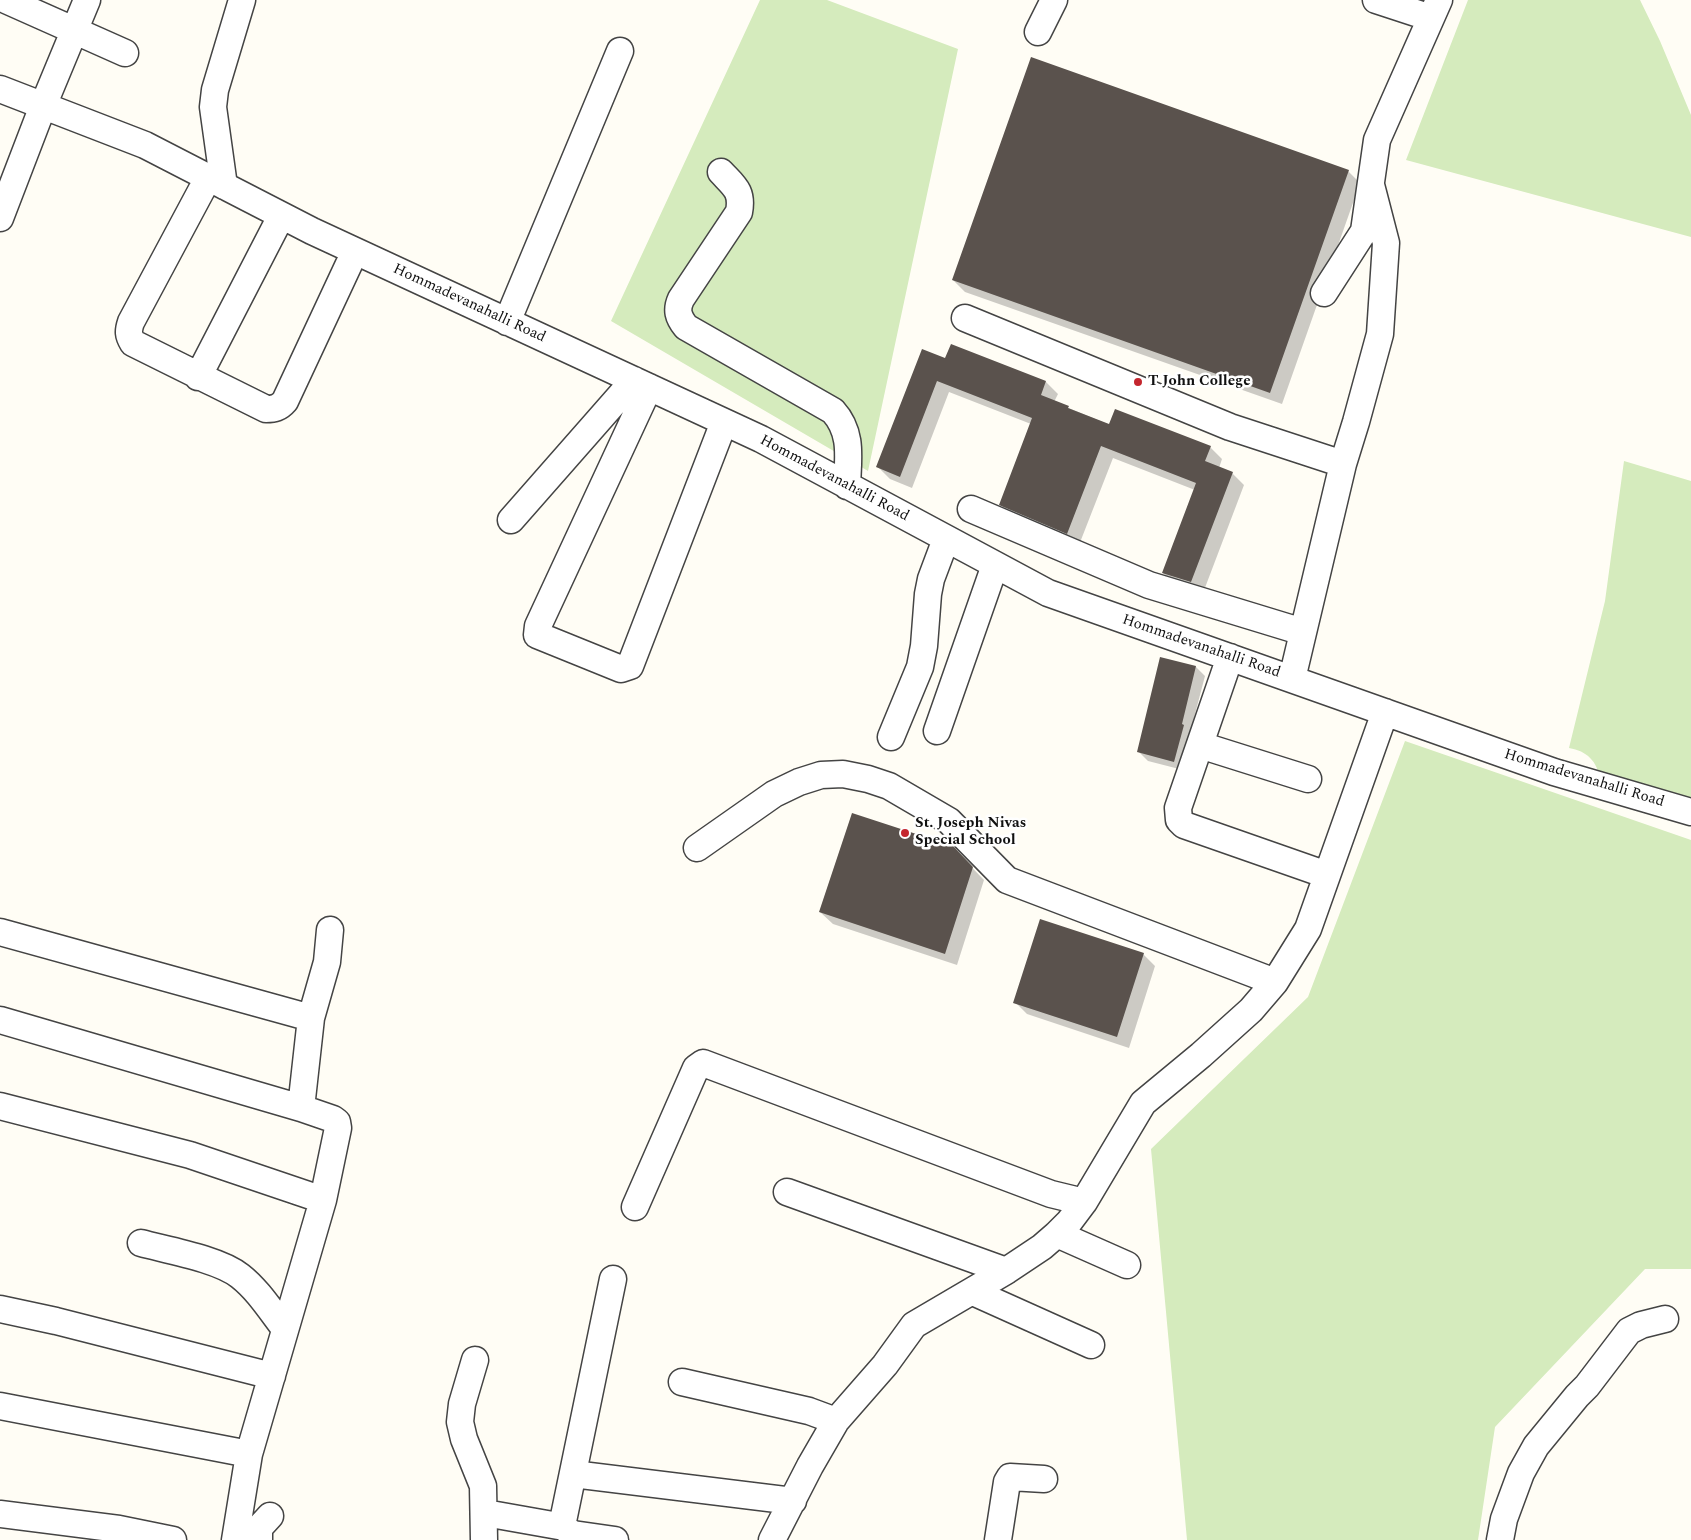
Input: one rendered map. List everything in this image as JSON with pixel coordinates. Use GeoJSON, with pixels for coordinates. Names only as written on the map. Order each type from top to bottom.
{"type":"FeatureCollection","features":[{"type":"Feature","properties":{"kind":"street"},"geometry":{"type":"LineString","coordinates":[[6,0],[125,54]]}},
{"type":"Feature","properties":{"kind":"street"},"geometry":{"type":"LineString","coordinates":[[0,218],[43,106],[88,0]]}},
{"type":"Feature","properties":{"kind":"street"},"geometry":{"type":"LineString","coordinates":[[242,0],[215,90],[213,107],[216,182],[128,330],[129,337],[133,343],[198,376],[266,409],[274,409],[285,401],[349,264]]}},
{"type":"Feature","properties":{"kind":"street"},"geometry":{"type":"LineString","coordinates":[[1038,32],[1054,0]]}},
{"type":"Feature","properties":{"kind":"street"},"geometry":{"type":"LineString","coordinates":[[1324,293],[1364,231],[1377,140],[1435,9],[1376,0]]}},
{"type":"Feature","properties":{"kind":"street"},"geometry":{"type":"LineString","coordinates":[[507,322],[620,51]]}},
{"type":"Feature","properties":{"kind":"street","name":"Hommadevanahalli Road"},"geometry":{"type":"LineString","coordinates":[[0,89],[144,145],[312,231],[761,439],[1048,593],[1554,772],[1691,812]]}},
{"type":"Feature","properties":{"kind":"street"},"geometry":{"type":"LineString","coordinates":[[721,172],[739,194],[741,203],[739,212],[681,299],[678,313],[686,326],[833,411],[840,419],[846,431],[848,445],[847,486]]}},
{"type":"Feature","properties":{"kind":"street"},"geometry":{"type":"LineString","coordinates":[[1292,680],[1343,464],[1380,334],[1386,243],[1371,185]]}},
{"type":"Feature","properties":{"kind":"street"},"geometry":{"type":"LineString","coordinates":[[198,376],[276,226]]}},
{"type":"Feature","properties":{"kind":"street"},"geometry":{"type":"LineString","coordinates":[[965,318],[1230,427],[1343,464]]}},
{"type":"Feature","properties":{"kind":"street"},"geometry":{"type":"LineString","coordinates":[[642,384],[538,626],[537,635],[621,669],[630,666],[724,422]]}},
{"type":"Feature","properties":{"kind":"street"},"geometry":{"type":"LineString","coordinates":[[511,520],[642,384]]}},
{"type":"Feature","properties":{"kind":"street"},"geometry":{"type":"LineString","coordinates":[[970,508],[1149,585],[1304,632]]}},
{"type":"Feature","properties":{"kind":"street"},"geometry":{"type":"LineString","coordinates":[[891,737],[920,667],[931,579],[946,539]]}},
{"type":"Feature","properties":{"kind":"street"},"geometry":{"type":"LineString","coordinates":[[937,731],[995,565]]}},
{"type":"Feature","properties":{"kind":"street"},"geometry":{"type":"LineString","coordinates":[[1230,658],[1178,808],[1180,820],[1184,825],[1327,875]]}},
{"type":"Feature","properties":{"kind":"street"},"geometry":{"type":"LineString","coordinates":[[772,1540],[810,1466],[836,1421],[885,1366],[914,1325],[1006,1271],[1042,1247],[1057,1234],[1084,1202],[1143,1103],[1251,1010],[1275,982],[1308,929],[1386,712]]}},
{"type":"Feature","properties":{"kind":"street"},"geometry":{"type":"LineString","coordinates":[[1200,745],[1308,779]]}},
{"type":"Feature","properties":{"kind":"street"},"geometry":{"type":"LineString","coordinates":[[697,848],[774,794],[799,782],[821,775],[843,774],[868,779],[889,786],[949,821],[1007,880],[1275,982]]}},
{"type":"Feature","properties":{"kind":"street"},"geometry":{"type":"LineString","coordinates":[[301,1108],[311,1018],[327,962],[330,930]]}},
{"type":"Feature","properties":{"kind":"street"},"geometry":{"type":"LineString","coordinates":[[0,932],[311,1018]]}},
{"type":"Feature","properties":{"kind":"street"},"geometry":{"type":"LineString","coordinates":[[0,1020],[301,1108],[337,1122],[338,1128],[322,1200],[249,1454],[235,1540]]}},
{"type":"Feature","properties":{"kind":"street"},"geometry":{"type":"LineString","coordinates":[[635,1207],[696,1068],[703,1063],[1044,1192],[1084,1202]]}},
{"type":"Feature","properties":{"kind":"street"},"geometry":{"type":"LineString","coordinates":[[0,1106],[190,1155],[322,1200]]}},
{"type":"Feature","properties":{"kind":"street"},"geometry":{"type":"LineString","coordinates":[[787,1192],[1006,1271]]}},
{"type":"Feature","properties":{"kind":"street"},"geometry":{"type":"LineString","coordinates":[[1057,1234],[1127,1264]]}},
{"type":"Feature","properties":{"kind":"street"},"geometry":{"type":"LineString","coordinates":[[140,1242],[224,1266],[238,1274],[250,1284],[286,1329]]}},
{"type":"Feature","properties":{"kind":"street"},"geometry":{"type":"LineString","coordinates":[[613,1279],[563,1521],[564,1527],[573,1534],[616,1540]]}},
{"type":"Feature","properties":{"kind":"street"},"geometry":{"type":"LineString","coordinates":[[973,1292],[1091,1345]]}},
{"type":"Feature","properties":{"kind":"street"},"geometry":{"type":"LineString","coordinates":[[0,1309],[56,1321],[272,1376]]}},
{"type":"Feature","properties":{"kind":"street"},"geometry":{"type":"LineString","coordinates":[[1500,1540],[1504,1520],[1522,1473],[1536,1446],[1577,1396],[1588,1386],[1629,1332],[1641,1325],[1665,1319]]}},
{"type":"Feature","properties":{"kind":"street"},"geometry":{"type":"LineString","coordinates":[[475,1360],[462,1404],[460,1422],[464,1439],[483,1486],[484,1540]]}},
{"type":"Feature","properties":{"kind":"street"},"geometry":{"type":"LineString","coordinates":[[682,1382],[808,1411],[836,1421]]}},
{"type":"Feature","properties":{"kind":"street"},"geometry":{"type":"LineString","coordinates":[[0,1406],[249,1454]]}},
{"type":"Feature","properties":{"kind":"street"},"geometry":{"type":"LineString","coordinates":[[573,1474],[793,1501]]}},
{"type":"Feature","properties":{"kind":"street"},"geometry":{"type":"LineString","coordinates":[[998,1540],[1007,1482],[1010,1477],[1044,1480]]}},
{"type":"Feature","properties":{"kind":"street"},"geometry":{"type":"LineString","coordinates":[[485,1513],[564,1527]]}},
{"type":"Feature","properties":{"kind":"street"},"geometry":{"type":"LineString","coordinates":[[0,1514],[119,1529],[174,1540]]}},
{"type":"Feature","properties":{"kind":"street"},"geometry":{"type":"LineString","coordinates":[[259,1540],[259,1528],[270,1516]]}},
{"type":"Feature","properties":{"kind":"green space"},"geometry":{"type":"Polygon","coordinates":[[[760,0],[827,0],[958,49],[868,471],[611,321],[760,0]]]}},
{"type":"Feature","properties":{"kind":"green space"},"geometry":{"type":"Polygon","coordinates":[[[1468,0],[1640,0],[1660,41],[1691,115],[1691,237],[1406,160],[1468,0]]]}},
{"type":"Feature","properties":{"kind":"green space"},"geometry":{"type":"Polygon","coordinates":[[[1624,461],[1691,481],[1691,805],[1600,779],[1594,762],[1586,754],[1569,748],[1605,601],[1624,461]]]}},
{"type":"Feature","properties":{"kind":"green space"},"geometry":{"type":"Polygon","coordinates":[[[1405,741],[1691,840],[1691,1269],[1645,1269],[1495,1427],[1478,1540],[1187,1540],[1151,1149],[1308,997],[1405,741]]]}},
{"type":"Feature","properties":{"kind":"building"},"geometry":{"type":"Polygon","coordinates":[[[1031,57],[1349,170],[1270,393],[952,280],[1031,57]]]}},
{"type":"Feature","properties":{"kind":"building"},"geometry":{"type":"Polygon","coordinates":[[[951,344],[1046,381],[1041,395],[1069,406],[1068,408],[1109,424],[1115,409],[1211,446],[1205,461],[1233,472],[1191,582],[1162,573],[1196,483],[1101,446],[1067,534],[999,505],[1032,418],[937,381],[900,477],[876,467],[922,349],[945,358],[951,344]]]}},
{"type":"Feature","properties":{"kind":"building"},"geometry":{"type":"Polygon","coordinates":[[[1160,657],[1196,666],[1174,762],[1137,752],[1160,657]]]}},
{"type":"Feature","properties":{"kind":"building"},"geometry":{"type":"Polygon","coordinates":[[[852,813],[953,846],[973,867],[945,954],[819,912],[852,813]]]}},
{"type":"Feature","properties":{"kind":"building"},"geometry":{"type":"Polygon","coordinates":[[[1040,919],[1144,953],[1117,1037],[1013,1003],[1040,919]]]}},
{"type":"Feature","properties":{"kind":"place","name":"T John College"},"geometry":{"type":"Point","coordinates":[1138,382]}},
{"type":"Feature","properties":{"kind":"place","name":"St. Joseph Nivas Special School"},"geometry":{"type":"Point","coordinates":[905,833]}}]}
